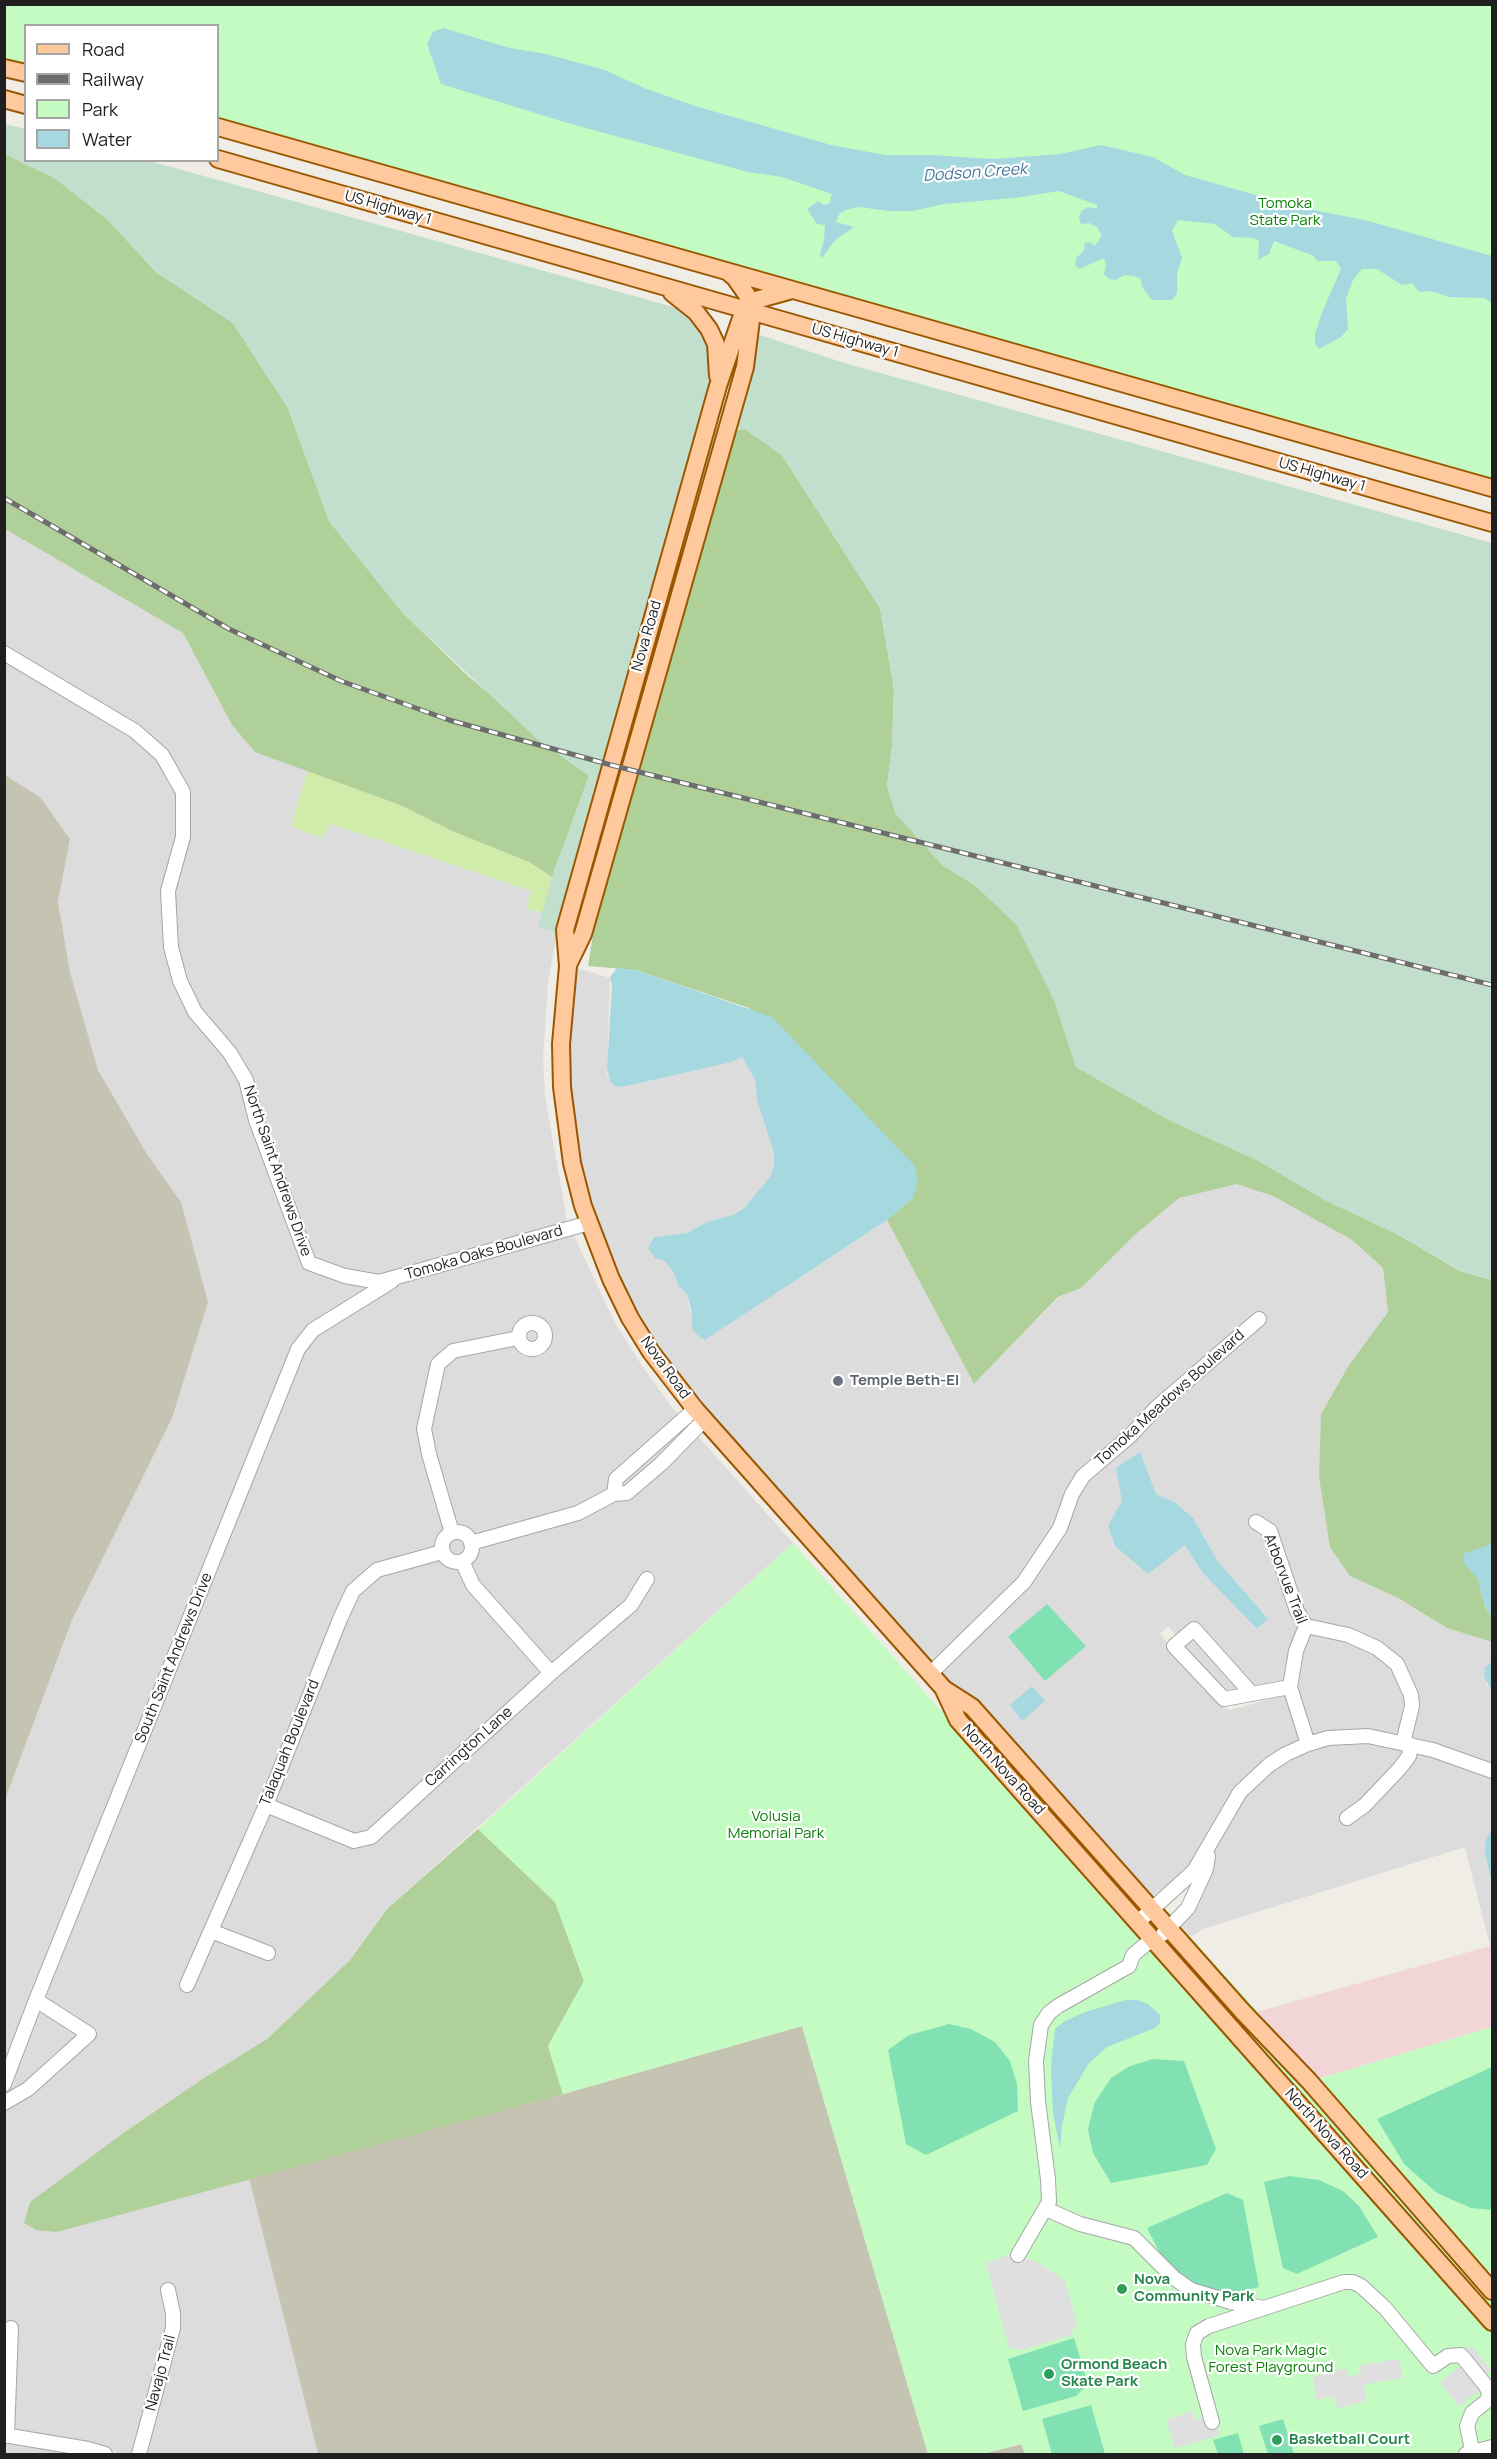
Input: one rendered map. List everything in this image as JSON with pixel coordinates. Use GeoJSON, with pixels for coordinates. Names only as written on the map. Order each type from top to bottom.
{"type":"FeatureCollection","features":[{"type":"Feature","properties":{"kind":"main road"},"geometry":{"type":"LineString","coordinates":[[4,68],[24,73]]}},
{"type":"Feature","properties":{"kind":"main road"},"geometry":{"type":"LineString","coordinates":[[4,99],[24,104]]}},
{"type":"Feature","properties":{"kind":"main road","name":"US Highway 1"},"geometry":{"type":"LineString","coordinates":[[219,127],[1492,488]]}},
{"type":"Feature","properties":{"kind":"main road","name":"US Highway 1"},"geometry":{"type":"LineString","coordinates":[[219,159],[1492,523]]}},
{"type":"Feature","properties":{"kind":"main road"},"geometry":{"type":"LineString","coordinates":[[726,271],[735,278],[749,309],[765,296],[792,290]]}},
{"type":"Feature","properties":{"kind":"main road"},"geometry":{"type":"LineString","coordinates":[[664,287],[696,312],[709,329],[716,344],[718,386]]}},
{"type":"Feature","properties":{"kind":"main road","name":"Nova Road"},"geometry":{"type":"LineString","coordinates":[[749,309],[718,386],[565,930],[568,966],[561,1044],[562,1087],[572,1162],[589,1223],[610,1279],[651,1352],[700,1414],[944,1689]]}},
{"type":"Feature","properties":{"kind":"main road","name":"Nova Road"},"geometry":{"type":"LineString","coordinates":[[568,966],[583,934],[745,367],[749,309]]}},
{"type":"Feature","properties":{"kind":"main road","name":"North Nova Road"},"geometry":{"type":"LineString","coordinates":[[944,1689],[972,1707],[1243,2012],[1309,2081],[1492,2291]]}},
{"type":"Feature","properties":{"kind":"main road","name":"North Nova Road"},"geometry":{"type":"LineString","coordinates":[[944,1689],[958,1720],[1492,2322]]}},
{"type":"Feature","properties":{"kind":"main road"},"geometry":{"type":"LineString","coordinates":[[1275,2077],[1294,2084],[1309,2081]]}},
{"type":"Feature","properties":{"kind":"street","name":"North Saint Andrews Drive"},"geometry":{"type":"LineString","coordinates":[[4,653],[135,731],[162,755],[183,792],[183,837],[168,891],[171,947],[180,981],[195,1012],[230,1053],[246,1080],[256,1120],[309,1263],[345,1276],[379,1282]]}},
{"type":"Feature","properties":{"kind":"street","name":"Tomoka Oaks Boulevard"},"geometry":{"type":"LineString","coordinates":[[379,1282],[589,1223]]}},
{"type":"Feature","properties":{"kind":"street","name":"South Saint Andrews Drive"},"geometry":{"type":"LineString","coordinates":[[4,2084],[298,1349],[313,1330],[399,1277]]}},
{"type":"Feature","properties":{"kind":"street","name":"Tomoka Meadows Boulevard"},"geometry":{"type":"LineString","coordinates":[[930,1674],[1024,1582],[1060,1528],[1072,1494],[1083,1476],[1130,1436],[1157,1407],[1259,1320]]}},
{"type":"Feature","properties":{"kind":"street"},"geometry":{"type":"LineString","coordinates":[[452,1533],[424,1429],[438,1364],[453,1351],[518,1338]]}},
{"type":"Feature","properties":{"kind":"street"},"geometry":{"type":"LineString","coordinates":[[614,1494],[616,1479],[650,1450],[700,1414]]}},
{"type":"Feature","properties":{"kind":"street"},"geometry":{"type":"LineString","coordinates":[[471,1543],[578,1513],[614,1494],[627,1493],[662,1463],[700,1414]]}},
{"type":"Feature","properties":{"kind":"street"},"geometry":{"type":"LineString","coordinates":[[650,1450],[662,1463]]}},
{"type":"Feature","properties":{"kind":"street","name":"Arborvue Trail"},"geometry":{"type":"LineString","coordinates":[[1256,1522],[1270,1532],[1297,1611],[1306,1626],[1296,1652],[1290,1688],[1308,1744]]}},
{"type":"Feature","properties":{"kind":"street"},"geometry":{"type":"LineString","coordinates":[[452,1533],[463,1534],[471,1543],[471,1552],[462,1561],[448,1560],[442,1552],[444,1539],[452,1533]]}},
{"type":"Feature","properties":{"kind":"street","name":"Talaquah Boulevard"},"geometry":{"type":"LineString","coordinates":[[187,1985],[266,1805],[353,1591],[377,1570],[442,1552]]}},
{"type":"Feature","properties":{"kind":"street"},"geometry":{"type":"LineString","coordinates":[[462,1561],[473,1585],[550,1673]]}},
{"type":"Feature","properties":{"kind":"street","name":"Carrington Lane"},"geometry":{"type":"LineString","coordinates":[[266,1805],[354,1841],[371,1837],[550,1673],[631,1605],[646,1579]]}},
{"type":"Feature","properties":{"kind":"street"},"geometry":{"type":"LineString","coordinates":[[1306,1626],[1348,1635],[1377,1648],[1397,1664],[1411,1695],[1412,1706],[1407,1744],[1409,1756],[1365,1805],[1347,1818]]}},
{"type":"Feature","properties":{"kind":"street"},"geometry":{"type":"LineString","coordinates":[[1252,1694],[1194,1629],[1174,1646],[1224,1699],[1290,1688]]}},
{"type":"Feature","properties":{"kind":"street"},"geometry":{"type":"LineString","coordinates":[[1138,1923],[1194,1871],[1209,1848],[1228,1809],[1240,1792],[1269,1765],[1308,1744],[1328,1738],[1368,1736],[1433,1750],[1492,1771]]}},
{"type":"Feature","properties":{"kind":"street"},"geometry":{"type":"LineString","coordinates":[[1018,2255],[1046,2210],[1050,2192],[1041,2132],[1036,2061],[1041,2025],[1049,2013],[1058,2006],[1129,1966],[1133,1955],[1170,1928],[1188,1908],[1206,1869],[1209,1848]]}},
{"type":"Feature","properties":{"kind":"street"},"geometry":{"type":"LineString","coordinates":[[211,1931],[268,1953]]}},
{"type":"Feature","properties":{"kind":"street"},"geometry":{"type":"LineString","coordinates":[[4,2103],[28,2088],[89,2034],[36,2000]]}},
{"type":"Feature","properties":{"kind":"street"},"geometry":{"type":"LineString","coordinates":[[1046,2210],[1080,2224],[1134,2238],[1174,2278],[1191,2290],[1232,2302],[1266,2308]]}},
{"type":"Feature","properties":{"kind":"street"},"geometry":{"type":"LineString","coordinates":[[1212,2422],[1194,2357],[1194,2338],[1197,2333],[1209,2326],[1344,2282],[1353,2282],[1361,2286],[1385,2308],[1433,2366],[1448,2356],[1458,2354],[1463,2357],[1486,2386],[1489,2394],[1486,2403],[1472,2413],[1468,2422],[1471,2454],[1492,2447]]}},
{"type":"Feature","properties":{"kind":"street","name":"Navajo Trail"},"geometry":{"type":"LineString","coordinates":[[139,2454],[173,2328],[174,2313],[168,2290]]}},
{"type":"Feature","properties":{"kind":"street"},"geometry":{"type":"LineString","coordinates":[[11,2328],[6,2436],[88,2449],[105,2454]]}},
{"type":"Feature","properties":{"kind":"shaded area"},"geometry":{"type":"Polygon","coordinates":[[[5,529],[183,633],[232,725],[255,751],[308,771],[291,825],[330,824],[531,891],[527,909],[543,913],[538,928],[557,933],[548,983],[543,1058],[545,1096],[567,1221],[614,1321],[642,1366],[671,1406],[793,1543],[388,1908],[350,1960],[267,2039],[129,2129],[57,2232],[249,2178],[318,2454],[122,2454],[89,2443],[13,2431],[17,2371],[16,2322],[6,2322],[5,2390],[5,2110],[32,2093],[96,2035],[89,2026],[43,1998],[303,1353],[317,1335],[373,1302],[389,1273],[378,1276],[346,1270],[312,1258],[261,1118],[185,979],[176,946],[173,892],[188,793],[139,726],[5,646],[5,529]]]}},
{"type":"Feature","properties":{"kind":"shaded area"},"geometry":{"type":"Polygon","coordinates":[[[5,659],[133,736],[158,759],[178,794],[178,836],[166,947],[240,1082],[304,1265],[373,1287],[310,1325],[5,2068],[5,1800],[72,1620],[181,1202],[147,1154],[98,1070],[70,972],[58,902],[70,839],[40,797],[5,775],[5,659]]]}},
{"type":"Feature","properties":{"kind":"shaded area"},"geometry":{"type":"Polygon","coordinates":[[[5,775],[40,797],[70,839],[58,902],[70,972],[98,1070],[147,1154],[181,1202],[208,1302],[172,1418],[72,1620],[5,1800],[5,775]]]}},
{"type":"Feature","properties":{"kind":"shaded area"},"geometry":{"type":"Polygon","coordinates":[[[574,967],[610,978],[607,1073],[608,1077],[622,1087],[732,1062],[742,1057],[755,1080],[757,1100],[774,1153],[771,1176],[753,1200],[733,1215],[707,1222],[687,1233],[654,1237],[678,1285],[687,1294],[691,1319],[705,1340],[887,1220],[974,1384],[1059,1297],[1081,1288],[1138,1232],[1179,1198],[1237,1183],[1273,1196],[1352,1240],[1383,1268],[1388,1312],[1349,1365],[1321,1414],[1350,1576],[1398,1598],[1447,1628],[1492,1642],[1492,1661],[1485,1667],[1487,1685],[1492,1692],[1492,1765],[1434,1744],[1410,1738],[1401,1662],[1392,1651],[1379,1643],[1309,1621],[1302,1609],[1272,1526],[1254,1514],[1249,1524],[1265,1535],[1300,1626],[1285,1682],[1230,1697],[1168,1626],[1160,1634],[1225,1708],[1230,1710],[1286,1695],[1301,1741],[1266,1760],[1236,1787],[1190,1866],[1154,1896],[976,1703],[957,1691],[940,1672],[1028,1586],[1087,1480],[1160,1411],[1266,1321],[1259,1311],[1153,1402],[1126,1431],[1080,1471],[1055,1525],[1020,1578],[932,1663],[808,1522],[805,1524],[677,1379],[635,1315],[602,1244],[577,1162],[566,1044],[574,967]],[[1156,1494],[1122,1501],[1108,1527],[1115,1546],[1148,1573],[1185,1545],[1202,1572],[1258,1629],[1268,1619],[1217,1560],[1193,1518],[1176,1503],[1156,1494]]]}},
{"type":"Feature","properties":{"kind":"shaded area"},"geometry":{"type":"Polygon","coordinates":[[[1309,1633],[1346,1641],[1375,1654],[1393,1668],[1407,1705],[1400,1736],[1368,1730],[1311,1737],[1295,1687],[1301,1654],[1309,1633]]]}},
{"type":"Feature","properties":{"kind":"shaded area"},"geometry":{"type":"Polygon","coordinates":[[[1369,1742],[1405,1749],[1404,1753],[1361,1800],[1340,1816],[1346,1827],[1369,1809],[1415,1752],[1492,1778],[1492,1829],[1490,1832],[1492,1954],[1465,1847],[1203,1929],[1191,1937],[1181,1925],[1193,1911],[1211,1872],[1214,1851],[1244,1796],[1272,1770],[1310,1750],[1329,1744],[1369,1742]]]}},
{"type":"Feature","properties":{"kind":"shaded area"},"geometry":{"type":"Polygon","coordinates":[[[1490,1946],[1492,1954],[1492,2027],[1318,2079],[1257,2012],[1490,1946]]]}},
{"type":"Feature","properties":{"kind":"shaded area"},"geometry":{"type":"Polygon","coordinates":[[[39,2008],[79,2034],[25,2083],[6,2095],[39,2008]]]}},
{"type":"Feature","properties":{"kind":"shaded area"},"geometry":{"type":"Polygon","coordinates":[[[802,2026],[928,2454],[318,2454],[249,2178],[563,2094],[802,2026]]]}},
{"type":"Feature","properties":{"kind":"shaded area"},"geometry":{"type":"Polygon","coordinates":[[[1012,2254],[1037,2262],[1065,2281],[1077,2322],[1071,2335],[1023,2350],[1009,2348],[986,2263],[1012,2254]]]}},
{"type":"Feature","properties":{"kind":"shaded area"},"geometry":{"type":"Polygon","coordinates":[[[1472,2346],[1492,2370],[1485,2376],[1492,2386],[1492,2409],[1481,2399],[1484,2396],[1481,2389],[1459,2406],[1440,2382],[1463,2364],[1458,2357],[1472,2346]]]}},
{"type":"Feature","properties":{"kind":"shaded area"},"geometry":{"type":"Polygon","coordinates":[[[1399,2359],[1403,2378],[1371,2383],[1364,2387],[1367,2400],[1338,2409],[1333,2396],[1316,2400],[1313,2377],[1345,2368],[1349,2377],[1361,2373],[1360,2365],[1399,2359]]]}},
{"type":"Feature","properties":{"kind":"shaded area"},"geometry":{"type":"Polygon","coordinates":[[[1192,2411],[1196,2420],[1213,2415],[1220,2435],[1175,2448],[1166,2420],[1192,2411]]]}},
{"type":"Feature","properties":{"kind":"shaded area"},"geometry":{"type":"Polygon","coordinates":[[[4,2441],[84,2454],[5,2454],[4,2441]]]}},
{"type":"Feature","properties":{"kind":"shaded area"},"geometry":{"type":"Polygon","coordinates":[[[1022,2444],[1025,2454],[982,2454],[1022,2444]]]}},
{"type":"Feature","properties":{"kind":"green space","name":"Tomoka State Park"},"geometry":{"type":"Polygon","coordinates":[[[4,5],[1492,5],[1492,487],[219,127],[219,24],[24,24],[24,72],[5,66],[4,5]]]}},
{"type":"Feature","properties":{"kind":"green space"},"geometry":{"type":"Polygon","coordinates":[[[5,124],[24,129],[24,162],[154,162],[684,310],[692,317],[710,346],[712,384],[557,933],[538,928],[552,877],[589,776],[537,739],[402,612],[329,521],[288,408],[233,323],[156,272],[107,219],[56,179],[5,154],[5,124]]]}},
{"type":"Feature","properties":{"kind":"green space"},"geometry":{"type":"Polygon","coordinates":[[[5,154],[56,179],[107,219],[156,272],[233,323],[288,408],[329,521],[402,612],[468,676],[589,776],[552,877],[529,862],[452,831],[400,805],[255,752],[232,725],[183,633],[5,529],[5,154]]]}},
{"type":"Feature","properties":{"kind":"green space"},"geometry":{"type":"Polygon","coordinates":[[[757,334],[841,362],[1492,543],[1492,1280],[1461,1271],[1397,1234],[1325,1200],[1259,1161],[1169,1120],[1076,1067],[1055,1002],[1017,925],[976,886],[941,864],[895,813],[887,786],[892,747],[894,689],[880,608],[782,455],[745,429],[733,430],[757,334]]]}},
{"type":"Feature","properties":{"kind":"green space"},"geometry":{"type":"Polygon","coordinates":[[[745,429],[782,455],[880,608],[894,689],[892,747],[887,786],[941,864],[976,886],[1017,925],[1055,1002],[1076,1067],[1169,1120],[1259,1161],[1325,1200],[1397,1234],[1460,1271],[1492,1280],[1492,1545],[1464,1554],[1465,1563],[1478,1579],[1485,1607],[1492,1617],[1492,1642],[1447,1628],[1398,1598],[1350,1576],[1330,1547],[1319,1477],[1321,1414],[1349,1365],[1388,1312],[1383,1268],[1352,1240],[1273,1196],[1237,1184],[1179,1198],[1138,1232],[1081,1288],[1058,1297],[974,1384],[887,1220],[913,1198],[749,1008],[636,970],[588,966],[599,897],[733,430],[745,429]]]}},
{"type":"Feature","properties":{"kind":"green space"},"geometry":{"type":"Polygon","coordinates":[[[721,430],[578,932],[571,937],[711,431],[721,430]]]}},
{"type":"Feature","properties":{"kind":"green space"},"geometry":{"type":"Polygon","coordinates":[[[308,771],[400,805],[452,831],[529,862],[552,877],[543,913],[527,909],[531,891],[331,824],[322,838],[291,826],[308,771]]]}},
{"type":"Feature","properties":{"kind":"green space","name":"Nova Community Park"},"geometry":{"type":"Polygon","coordinates":[[[793,1543],[1125,1920],[1154,1896],[1318,2079],[1492,2027],[1492,2269],[1488,2272],[1492,2277],[1492,2447],[1466,2454],[1025,2454],[1021,2444],[982,2454],[928,2454],[802,2026],[563,2094],[548,2046],[584,1981],[555,1902],[478,1829],[793,1543]]]}},
{"type":"Feature","properties":{"kind":"green space"},"geometry":{"type":"Polygon","coordinates":[[[1047,1604],[1086,1646],[1045,1681],[1008,1637],[1047,1604]]]}},
{"type":"Feature","properties":{"kind":"green space"},"geometry":{"type":"Polygon","coordinates":[[[478,1829],[555,1902],[584,1981],[548,2046],[563,2094],[57,2232],[36,2230],[24,2223],[30,2202],[129,2129],[267,2039],[350,1960],[388,1908],[478,1829]]]}},
{"type":"Feature","properties":{"kind":"green space"},"geometry":{"type":"Polygon","coordinates":[[[949,2024],[971,2029],[995,2042],[1010,2061],[1017,2084],[1018,2111],[926,2155],[906,2144],[888,2050],[909,2035],[949,2024]]]}},
{"type":"Feature","properties":{"kind":"green space"},"geometry":{"type":"Polygon","coordinates":[[[1153,2059],[1184,2061],[1216,2149],[1207,2165],[1111,2183],[1093,2153],[1088,2129],[1095,2102],[1111,2078],[1130,2066],[1153,2059]]]}},
{"type":"Feature","properties":{"kind":"green space"},"geometry":{"type":"Polygon","coordinates":[[[1492,2067],[1492,2210],[1471,2208],[1437,2193],[1404,2164],[1377,2119],[1492,2067]]]}},
{"type":"Feature","properties":{"kind":"green space"},"geometry":{"type":"Polygon","coordinates":[[[1290,2176],[1319,2180],[1343,2191],[1359,2206],[1378,2237],[1297,2274],[1283,2268],[1264,2182],[1290,2176]]]}},
{"type":"Feature","properties":{"kind":"green space"},"geometry":{"type":"Polygon","coordinates":[[[1227,2193],[1243,2200],[1259,2287],[1235,2293],[1209,2290],[1186,2280],[1165,2263],[1147,2228],[1227,2193]]]}},
{"type":"Feature","properties":{"kind":"green space","name":"Ormond Beach Skate Park"},"geometry":{"type":"Polygon","coordinates":[[[1074,2338],[1088,2384],[1076,2396],[1023,2411],[1008,2359],[1074,2338]]]}},
{"type":"Feature","properties":{"kind":"green space"},"geometry":{"type":"Polygon","coordinates":[[[1091,2405],[1105,2454],[1052,2454],[1042,2419],[1091,2405]]]}},
{"type":"Feature","properties":{"kind":"green space","name":"Basketball Court"},"geometry":{"type":"Polygon","coordinates":[[[1283,2419],[1294,2454],[1268,2454],[1259,2426],[1283,2419]]]}},
{"type":"Feature","properties":{"kind":"green space"},"geometry":{"type":"Polygon","coordinates":[[[1238,2433],[1244,2454],[1218,2454],[1213,2440],[1238,2433]]]}},
{"type":"Feature","properties":{"kind":"water","name":"Dodson Creek"},"geometry":{"type":"Polygon","coordinates":[[[443,28],[510,48],[546,54],[605,70],[644,88],[695,106],[831,145],[885,155],[994,159],[1060,154],[1101,145],[1153,157],[1185,175],[1302,208],[1365,220],[1492,256],[1492,303],[1484,298],[1449,297],[1431,291],[1419,292],[1412,283],[1402,285],[1377,269],[1362,269],[1353,280],[1346,299],[1348,329],[1341,337],[1319,349],[1315,343],[1315,334],[1341,269],[1336,261],[1317,261],[1314,256],[1274,241],[1269,254],[1258,260],[1259,241],[1253,238],[1233,237],[1215,224],[1178,220],[1172,231],[1182,258],[1177,273],[1177,293],[1172,300],[1152,300],[1142,287],[1141,279],[1135,276],[1125,275],[1115,280],[1109,279],[1104,274],[1106,265],[1104,258],[1079,269],[1075,265],[1076,258],[1084,251],[1085,243],[1090,242],[1095,246],[1102,235],[1097,227],[1089,223],[1081,224],[1079,217],[1081,211],[1088,207],[1097,209],[1097,205],[1059,191],[1014,198],[944,204],[912,211],[859,207],[849,209],[840,213],[836,222],[854,227],[835,240],[822,258],[820,254],[825,225],[817,224],[807,209],[818,201],[824,205],[830,203],[832,194],[782,177],[748,172],[571,124],[441,84],[427,44],[433,32],[443,28]]]}},
{"type":"Feature","properties":{"kind":"water"},"geometry":{"type":"Polygon","coordinates":[[[617,968],[636,970],[772,1017],[915,1166],[918,1181],[913,1198],[887,1220],[705,1340],[692,1328],[687,1294],[678,1285],[674,1273],[665,1261],[655,1258],[648,1248],[654,1237],[687,1233],[707,1222],[733,1215],[744,1208],[771,1176],[774,1153],[757,1100],[755,1080],[742,1057],[732,1062],[622,1087],[615,1086],[610,1081],[607,1068],[612,985],[610,977],[617,968]]]}},
{"type":"Feature","properties":{"kind":"water"},"geometry":{"type":"Polygon","coordinates":[[[1140,1452],[1156,1494],[1176,1503],[1193,1518],[1217,1560],[1268,1619],[1257,1629],[1202,1572],[1185,1545],[1148,1574],[1115,1546],[1108,1526],[1122,1501],[1116,1468],[1140,1452]]]}},
{"type":"Feature","properties":{"kind":"water"},"geometry":{"type":"Polygon","coordinates":[[[1492,1545],[1492,1617],[1485,1607],[1478,1579],[1464,1563],[1463,1554],[1492,1545]]]}},
{"type":"Feature","properties":{"kind":"water"},"geometry":{"type":"Polygon","coordinates":[[[1492,1661],[1492,1692],[1484,1676],[1485,1667],[1492,1661]]]}},
{"type":"Feature","properties":{"kind":"water"},"geometry":{"type":"Polygon","coordinates":[[[1032,1686],[1045,1701],[1022,1721],[1010,1705],[1032,1686]]]}},
{"type":"Feature","properties":{"kind":"water"},"geometry":{"type":"Polygon","coordinates":[[[1492,1829],[1492,1883],[1485,1853],[1486,1840],[1492,1829]]]}},
{"type":"Feature","properties":{"kind":"water"},"geometry":{"type":"Polygon","coordinates":[[[1126,2000],[1137,2000],[1148,2004],[1160,2015],[1160,2023],[1155,2028],[1107,2047],[1089,2063],[1068,2098],[1060,2148],[1053,2113],[1051,2066],[1055,2029],[1065,2021],[1085,2012],[1126,2000]]]}},
{"type":"Feature","properties":{"kind":"railway"},"geometry":{"type":"LineString","coordinates":[[4,498],[229,629],[341,681],[449,720],[611,765],[1492,985]]}},
{"type":"Feature","properties":{"kind":"place","name":"Temple Beth-El"},"geometry":{"type":"Point","coordinates":[838,1381]}},
{"type":"Feature","properties":{"kind":"place","name":"Nova Community Park"},"geometry":{"type":"Point","coordinates":[1122,2289]}},
{"type":"Feature","properties":{"kind":"place","name":"Ormond Beach Skate Park"},"geometry":{"type":"Point","coordinates":[1049,2374]}},
{"type":"Feature","properties":{"kind":"place","name":"Basketball Court"},"geometry":{"type":"Point","coordinates":[1277,2440]}},
{"type":"Feature","properties":{"kind":"park label","name":"Volusia Memorial Park"},"geometry":{"type":"Point","coordinates":[776,1826]}},
{"type":"Feature","properties":{"kind":"park label","name":"Nova Park Magic Forest Playground"},"geometry":{"type":"Point","coordinates":[1271,2360]}}]}
